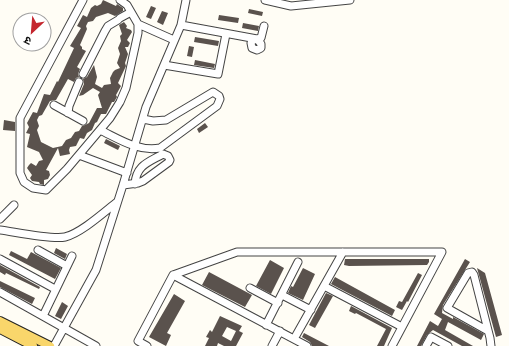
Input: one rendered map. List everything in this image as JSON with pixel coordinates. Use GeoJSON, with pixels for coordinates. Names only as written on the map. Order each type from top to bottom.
{"type":"FeatureCollection","features":[{"type":"Feature","properties":{"kind":"main road"},"geometry":{"type":"LineString","coordinates":[[0,321],[50,346]]}},
{"type":"Feature","properties":{"kind":"main road"},"geometry":{"type":"LineString","coordinates":[[0,329],[33,346]]}},
{"type":"Feature","properties":{"kind":"street"},"geometry":{"type":"LineString","coordinates":[[83,0],[20,118],[20,173],[24,182],[32,188],[46,190],[79,155],[110,118],[120,102],[126,88],[138,33],[138,24],[126,5],[120,0]]}},
{"type":"Feature","properties":{"kind":"street"},"geometry":{"type":"LineString","coordinates":[[266,0],[291,6],[299,6],[350,0]]}},
{"type":"Feature","properties":{"kind":"street"},"geometry":{"type":"LineString","coordinates":[[54,346],[96,270],[117,202],[124,185],[146,107],[181,24],[184,1]]}},
{"type":"Feature","properties":{"kind":"street"},"geometry":{"type":"LineString","coordinates":[[83,74],[108,26],[131,12]]}},
{"type":"Feature","properties":{"kind":"street"},"geometry":{"type":"LineString","coordinates":[[138,24],[174,40]]}},
{"type":"Feature","properties":{"kind":"street"},"geometry":{"type":"LineString","coordinates":[[181,24],[257,39],[262,36],[264,26]]}},
{"type":"Feature","properties":{"kind":"street"},"geometry":{"type":"LineString","coordinates":[[164,65],[218,74],[226,34]]}},
{"type":"Feature","properties":{"kind":"street"},"geometry":{"type":"LineString","coordinates":[[68,113],[69,106],[79,82]]}},
{"type":"Feature","properties":{"kind":"street"},"geometry":{"type":"LineString","coordinates":[[100,130],[135,147],[154,149],[160,148],[216,106],[220,99],[216,93],[210,93],[166,120],[153,121],[143,119]]}},
{"type":"Feature","properties":{"kind":"street"},"geometry":{"type":"LineString","coordinates":[[54,105],[83,121]]}},
{"type":"Feature","properties":{"kind":"street"},"geometry":{"type":"LineString","coordinates":[[124,185],[136,184],[143,181],[169,162],[170,160],[168,156],[163,154],[140,168],[136,176],[136,184]]}},
{"type":"Feature","properties":{"kind":"street"},"geometry":{"type":"LineString","coordinates":[[79,155],[127,173]]}},
{"type":"Feature","properties":{"kind":"street"},"geometry":{"type":"LineString","coordinates":[[0,230],[50,237],[64,237],[74,233],[117,202]]}},
{"type":"Feature","properties":{"kind":"street"},"geometry":{"type":"LineString","coordinates":[[0,219],[14,205]]}},
{"type":"Feature","properties":{"kind":"street"},"geometry":{"type":"LineString","coordinates":[[38,250],[67,266]]}},
{"type":"Feature","properties":{"kind":"street"},"geometry":{"type":"LineString","coordinates":[[147,346],[138,341],[173,275],[237,252],[442,252],[392,346]]}},
{"type":"Feature","properties":{"kind":"street"},"geometry":{"type":"LineString","coordinates":[[294,339],[343,252]]}},
{"type":"Feature","properties":{"kind":"street"},"geometry":{"type":"LineString","coordinates":[[43,316],[72,256]]}},
{"type":"Feature","properties":{"kind":"street"},"geometry":{"type":"LineString","coordinates":[[0,259],[55,289]]}},
{"type":"Feature","properties":{"kind":"street"},"geometry":{"type":"LineString","coordinates":[[266,325],[298,262]]}},
{"type":"Feature","properties":{"kind":"street"},"geometry":{"type":"LineString","coordinates":[[488,331],[447,308],[468,273],[472,272],[474,275],[488,331],[491,346]]}},
{"type":"Feature","properties":{"kind":"street"},"geometry":{"type":"LineString","coordinates":[[173,275],[307,346]]}},
{"type":"Feature","properties":{"kind":"street"},"geometry":{"type":"LineString","coordinates":[[324,286],[402,327]]}},
{"type":"Feature","properties":{"kind":"street"},"geometry":{"type":"LineString","coordinates":[[250,288],[278,303]]}},
{"type":"Feature","properties":{"kind":"street"},"geometry":{"type":"LineString","coordinates":[[0,292],[96,346]]}},
{"type":"Feature","properties":{"kind":"street"},"geometry":{"type":"LineString","coordinates":[[282,295],[311,310]]}},
{"type":"Feature","properties":{"kind":"street"},"geometry":{"type":"LineString","coordinates":[[272,346],[280,331]]}},
{"type":"Feature","properties":{"kind":"street"},"geometry":{"type":"LineString","coordinates":[[426,346],[431,338],[448,346]]}},
{"type":"Feature","properties":{"kind":"building"},"geometry":{"type":"Polygon","coordinates":[[[103,0],[116,6],[117,4],[123,8],[123,11],[115,16],[108,13],[96,17],[93,21],[88,22],[86,26],[87,29],[80,45],[82,49],[86,51],[77,67],[80,69],[78,74],[79,77],[76,78],[74,82],[68,79],[56,100],[50,101],[42,115],[39,116],[37,120],[39,126],[37,130],[41,142],[53,148],[62,146],[75,132],[79,131],[82,126],[89,123],[97,108],[102,108],[98,95],[100,92],[93,88],[79,96],[84,84],[83,79],[87,77],[94,65],[97,77],[95,84],[102,88],[104,85],[111,84],[110,78],[113,72],[120,68],[117,63],[120,54],[118,48],[121,41],[120,36],[122,34],[119,25],[124,22],[127,26],[126,28],[132,32],[127,40],[130,43],[128,47],[125,47],[128,54],[125,63],[126,66],[118,83],[121,86],[116,95],[117,97],[114,102],[112,102],[106,114],[101,114],[92,130],[87,133],[84,139],[80,138],[76,146],[70,147],[70,154],[60,156],[58,148],[46,170],[49,171],[50,175],[48,179],[44,180],[44,185],[40,184],[39,182],[32,181],[30,178],[32,175],[27,168],[31,163],[36,166],[39,161],[43,160],[39,152],[27,147],[30,134],[26,133],[29,127],[27,123],[33,112],[37,113],[44,94],[50,95],[57,81],[58,82],[74,48],[70,46],[81,28],[77,26],[83,15],[87,17],[91,8],[95,5],[97,6],[101,4],[103,0]]]}},
{"type":"Feature","properties":{"kind":"building"},"geometry":{"type":"Polygon","coordinates":[[[151,6],[156,8],[151,19],[146,17],[151,6]]]}},
{"type":"Feature","properties":{"kind":"building"},"geometry":{"type":"Polygon","coordinates":[[[249,9],[263,12],[262,16],[248,13],[249,9]]]}},
{"type":"Feature","properties":{"kind":"building"},"geometry":{"type":"Polygon","coordinates":[[[162,11],[168,13],[163,25],[157,22],[162,11]]]}},
{"type":"Feature","properties":{"kind":"building"},"geometry":{"type":"Polygon","coordinates":[[[219,15],[239,18],[238,23],[218,20],[219,15]]]}},
{"type":"Feature","properties":{"kind":"building"},"geometry":{"type":"Polygon","coordinates":[[[243,23],[259,26],[258,31],[242,28],[243,23]]]}},
{"type":"Feature","properties":{"kind":"building"},"geometry":{"type":"Polygon","coordinates":[[[195,37],[219,41],[218,46],[194,42],[195,37]]]}},
{"type":"Feature","properties":{"kind":"building"},"geometry":{"type":"Polygon","coordinates":[[[189,46],[194,47],[192,57],[187,56],[189,46]]]}},
{"type":"Feature","properties":{"kind":"building"},"geometry":{"type":"Polygon","coordinates":[[[195,60],[215,64],[214,68],[194,65],[195,60]]]}},
{"type":"Feature","properties":{"kind":"building"},"geometry":{"type":"Polygon","coordinates":[[[4,120],[15,122],[15,131],[3,130],[4,120]]]}},
{"type":"Feature","properties":{"kind":"building"},"geometry":{"type":"Polygon","coordinates":[[[205,123],[208,127],[199,133],[197,129],[205,123]]]}},
{"type":"Feature","properties":{"kind":"building"},"geometry":{"type":"Polygon","coordinates":[[[106,139],[120,146],[118,150],[104,143],[106,139]]]}},
{"type":"Feature","properties":{"kind":"building"},"geometry":{"type":"Polygon","coordinates":[[[56,248],[67,254],[65,259],[54,253],[56,248]]]}},
{"type":"Feature","properties":{"kind":"building"},"geometry":{"type":"Polygon","coordinates":[[[11,251],[27,259],[31,252],[61,268],[55,279],[9,255],[11,251]]]}},
{"type":"Feature","properties":{"kind":"building"},"geometry":{"type":"Polygon","coordinates":[[[345,259],[429,259],[429,262],[427,265],[349,266],[344,265],[345,259]]]}},
{"type":"Feature","properties":{"kind":"building"},"geometry":{"type":"Polygon","coordinates":[[[465,259],[470,262],[443,305],[442,313],[453,319],[453,317],[484,334],[481,340],[448,322],[445,330],[473,346],[462,346],[433,330],[427,335],[421,346],[417,346],[430,321],[438,326],[442,319],[434,314],[465,259]]]}},
{"type":"Feature","properties":{"kind":"building"},"geometry":{"type":"Polygon","coordinates":[[[270,260],[284,268],[271,294],[256,286],[270,260]]]}},
{"type":"Feature","properties":{"kind":"building"},"geometry":{"type":"Polygon","coordinates":[[[0,265],[40,287],[39,289],[6,273],[5,275],[0,272],[0,265]]]}},
{"type":"Feature","properties":{"kind":"building"},"geometry":{"type":"Polygon","coordinates":[[[303,268],[315,274],[303,300],[288,293],[291,286],[293,287],[303,268]]]}},
{"type":"Feature","properties":{"kind":"building"},"geometry":{"type":"Polygon","coordinates":[[[477,268],[485,273],[502,335],[496,337],[477,268]]]}},
{"type":"Feature","properties":{"kind":"building"},"geometry":{"type":"Polygon","coordinates":[[[209,272],[252,295],[245,307],[202,285],[209,272]]]}},
{"type":"Feature","properties":{"kind":"building"},"geometry":{"type":"Polygon","coordinates":[[[418,273],[422,275],[408,302],[407,301],[402,310],[396,307],[399,301],[402,302],[418,273]]]}},
{"type":"Feature","properties":{"kind":"building"},"geometry":{"type":"Polygon","coordinates":[[[335,277],[395,310],[392,316],[331,284],[335,277]]]}},
{"type":"Feature","properties":{"kind":"building"},"geometry":{"type":"Polygon","coordinates":[[[0,281],[35,298],[32,304],[0,287],[0,281]]]}},
{"type":"Feature","properties":{"kind":"building"},"geometry":{"type":"Polygon","coordinates":[[[326,293],[333,296],[315,328],[309,325],[326,293]]]}},
{"type":"Feature","properties":{"kind":"building"},"geometry":{"type":"Polygon","coordinates":[[[174,294],[185,301],[167,333],[171,335],[166,346],[149,337],[174,294]]]}},
{"type":"Feature","properties":{"kind":"building"},"geometry":{"type":"Polygon","coordinates":[[[62,302],[68,306],[61,319],[55,316],[62,302]]]}},
{"type":"Feature","properties":{"kind":"building"},"geometry":{"type":"Polygon","coordinates":[[[351,306],[392,328],[384,346],[377,346],[386,329],[356,313],[355,314],[349,311],[351,306]]]}},
{"type":"Feature","properties":{"kind":"building"},"geometry":{"type":"Polygon","coordinates":[[[220,316],[242,326],[239,331],[243,333],[236,346],[224,346],[218,343],[217,346],[205,346],[209,338],[206,337],[210,330],[212,332],[220,316]],[[227,327],[222,336],[231,341],[236,331],[227,327]]]}},
{"type":"Feature","properties":{"kind":"building"},"geometry":{"type":"Polygon","coordinates":[[[304,333],[329,346],[312,346],[310,342],[302,337],[304,333]]]}}]}
